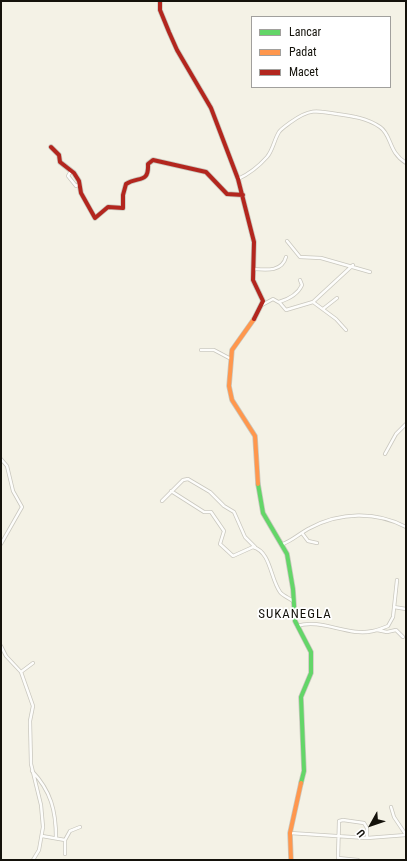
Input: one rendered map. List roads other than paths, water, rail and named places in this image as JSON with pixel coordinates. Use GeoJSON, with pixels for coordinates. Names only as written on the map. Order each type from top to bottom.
{"type":"FeatureCollection","features":[{"type":"Feature","properties":{"kind":"street"},"geometry":{"type":"LineString","coordinates":[[160,1],[160,10],[177,50],[211,108],[243,194],[254,242],[254,284],[262,296],[262,305],[251,326],[233,348],[229,393],[236,408],[255,436],[257,450],[256,470],[263,513],[283,544],[289,563],[297,626],[308,644],[312,660],[310,673],[301,697],[304,776],[297,795],[290,833],[291,860]]}},
{"type":"Feature","properties":{"kind":"street"},"geometry":{"type":"LineString","coordinates":[[238,179],[250,173],[268,156],[279,133],[284,127],[302,114],[309,112],[325,112],[359,117],[375,124],[386,132],[395,154],[406,163]]}},
{"type":"Feature","properties":{"kind":"street"},"geometry":{"type":"LineString","coordinates":[[51,147],[59,155],[59,161],[74,173],[80,184],[81,193],[95,218],[108,207],[123,208],[121,203],[124,188],[129,182],[147,175],[148,164],[153,160],[206,172],[227,194],[243,194]]}},
{"type":"Feature","properties":{"kind":"street"},"geometry":{"type":"LineString","coordinates":[[287,241],[300,257],[316,257],[353,265],[370,272]]}},
{"type":"Feature","properties":{"kind":"street"},"geometry":{"type":"LineString","coordinates":[[254,269],[276,269],[283,264],[286,257]]}},
{"type":"Feature","properties":{"kind":"street"},"geometry":{"type":"LineString","coordinates":[[262,305],[273,299],[279,302],[286,310],[313,302],[353,265]]}},
{"type":"Feature","properties":{"kind":"street"},"geometry":{"type":"LineString","coordinates":[[279,302],[286,300],[299,291],[302,285],[300,280]]}},
{"type":"Feature","properties":{"kind":"street"},"geometry":{"type":"LineString","coordinates":[[323,309],[337,298]]}},
{"type":"Feature","properties":{"kind":"street"},"geometry":{"type":"LineString","coordinates":[[313,302],[336,319],[346,330]]}},
{"type":"Feature","properties":{"kind":"street"},"geometry":{"type":"LineString","coordinates":[[201,350],[214,350],[231,358]]}},
{"type":"Feature","properties":{"kind":"street"},"geometry":{"type":"LineString","coordinates":[[385,454],[396,434],[406,424]]}},
{"type":"Feature","properties":{"kind":"street"},"geometry":{"type":"LineString","coordinates":[[1,459],[7,466],[13,491],[22,507],[1,544]]}},
{"type":"Feature","properties":{"kind":"street"},"geometry":{"type":"LineString","coordinates":[[162,501],[171,490],[186,479],[210,492],[224,506],[230,508],[236,514],[245,537],[265,558],[280,592],[293,601]]}},
{"type":"Feature","properties":{"kind":"street"},"geometry":{"type":"LineString","coordinates":[[171,490],[204,512],[211,512],[224,531],[220,544],[233,556],[255,547]]}},
{"type":"Feature","properties":{"kind":"street"},"geometry":{"type":"LineString","coordinates":[[283,544],[316,525],[336,518],[359,515],[370,516],[406,527]]}},
{"type":"Feature","properties":{"kind":"street"},"geometry":{"type":"LineString","coordinates":[[302,533],[308,541],[317,543]]}},
{"type":"Feature","properties":{"kind":"street"},"geometry":{"type":"LineString","coordinates":[[376,630],[388,626],[391,622],[397,580]]}},
{"type":"Feature","properties":{"kind":"street"},"geometry":{"type":"LineString","coordinates":[[394,607],[406,608]]}},
{"type":"Feature","properties":{"kind":"street"},"geometry":{"type":"LineString","coordinates":[[297,626],[306,623],[310,625],[325,625],[351,631],[376,630],[387,632],[396,630],[403,637]]}},
{"type":"Feature","properties":{"kind":"street"},"geometry":{"type":"LineString","coordinates":[[1,646],[6,656],[21,672],[34,709],[30,721],[31,770],[40,805],[43,827],[39,850],[33,860]]}},
{"type":"Feature","properties":{"kind":"street"},"geometry":{"type":"LineString","coordinates":[[21,672],[33,663]]}},
{"type":"Feature","properties":{"kind":"street"},"geometry":{"type":"LineString","coordinates":[[31,770],[43,784],[52,803],[56,818],[56,838]]}},
{"type":"Feature","properties":{"kind":"street"},"geometry":{"type":"LineString","coordinates":[[290,833],[367,838],[406,835],[394,817],[391,807]]}},
{"type":"Feature","properties":{"kind":"street"},"geometry":{"type":"LineString","coordinates":[[358,860],[338,859],[339,821],[343,820],[364,823],[367,828],[367,838]]}},
{"type":"Feature","properties":{"kind":"street"},"geometry":{"type":"LineString","coordinates":[[65,854],[65,840],[70,831],[80,827]]}},
{"type":"Feature","properties":{"kind":"street"},"geometry":{"type":"LineString","coordinates":[[42,836],[65,840]]}},
{"type":"Feature","properties":{"kind":"district","name":"SUKANEGLA"},"geometry":{"type":"Point","coordinates":[295,615]}}]}
